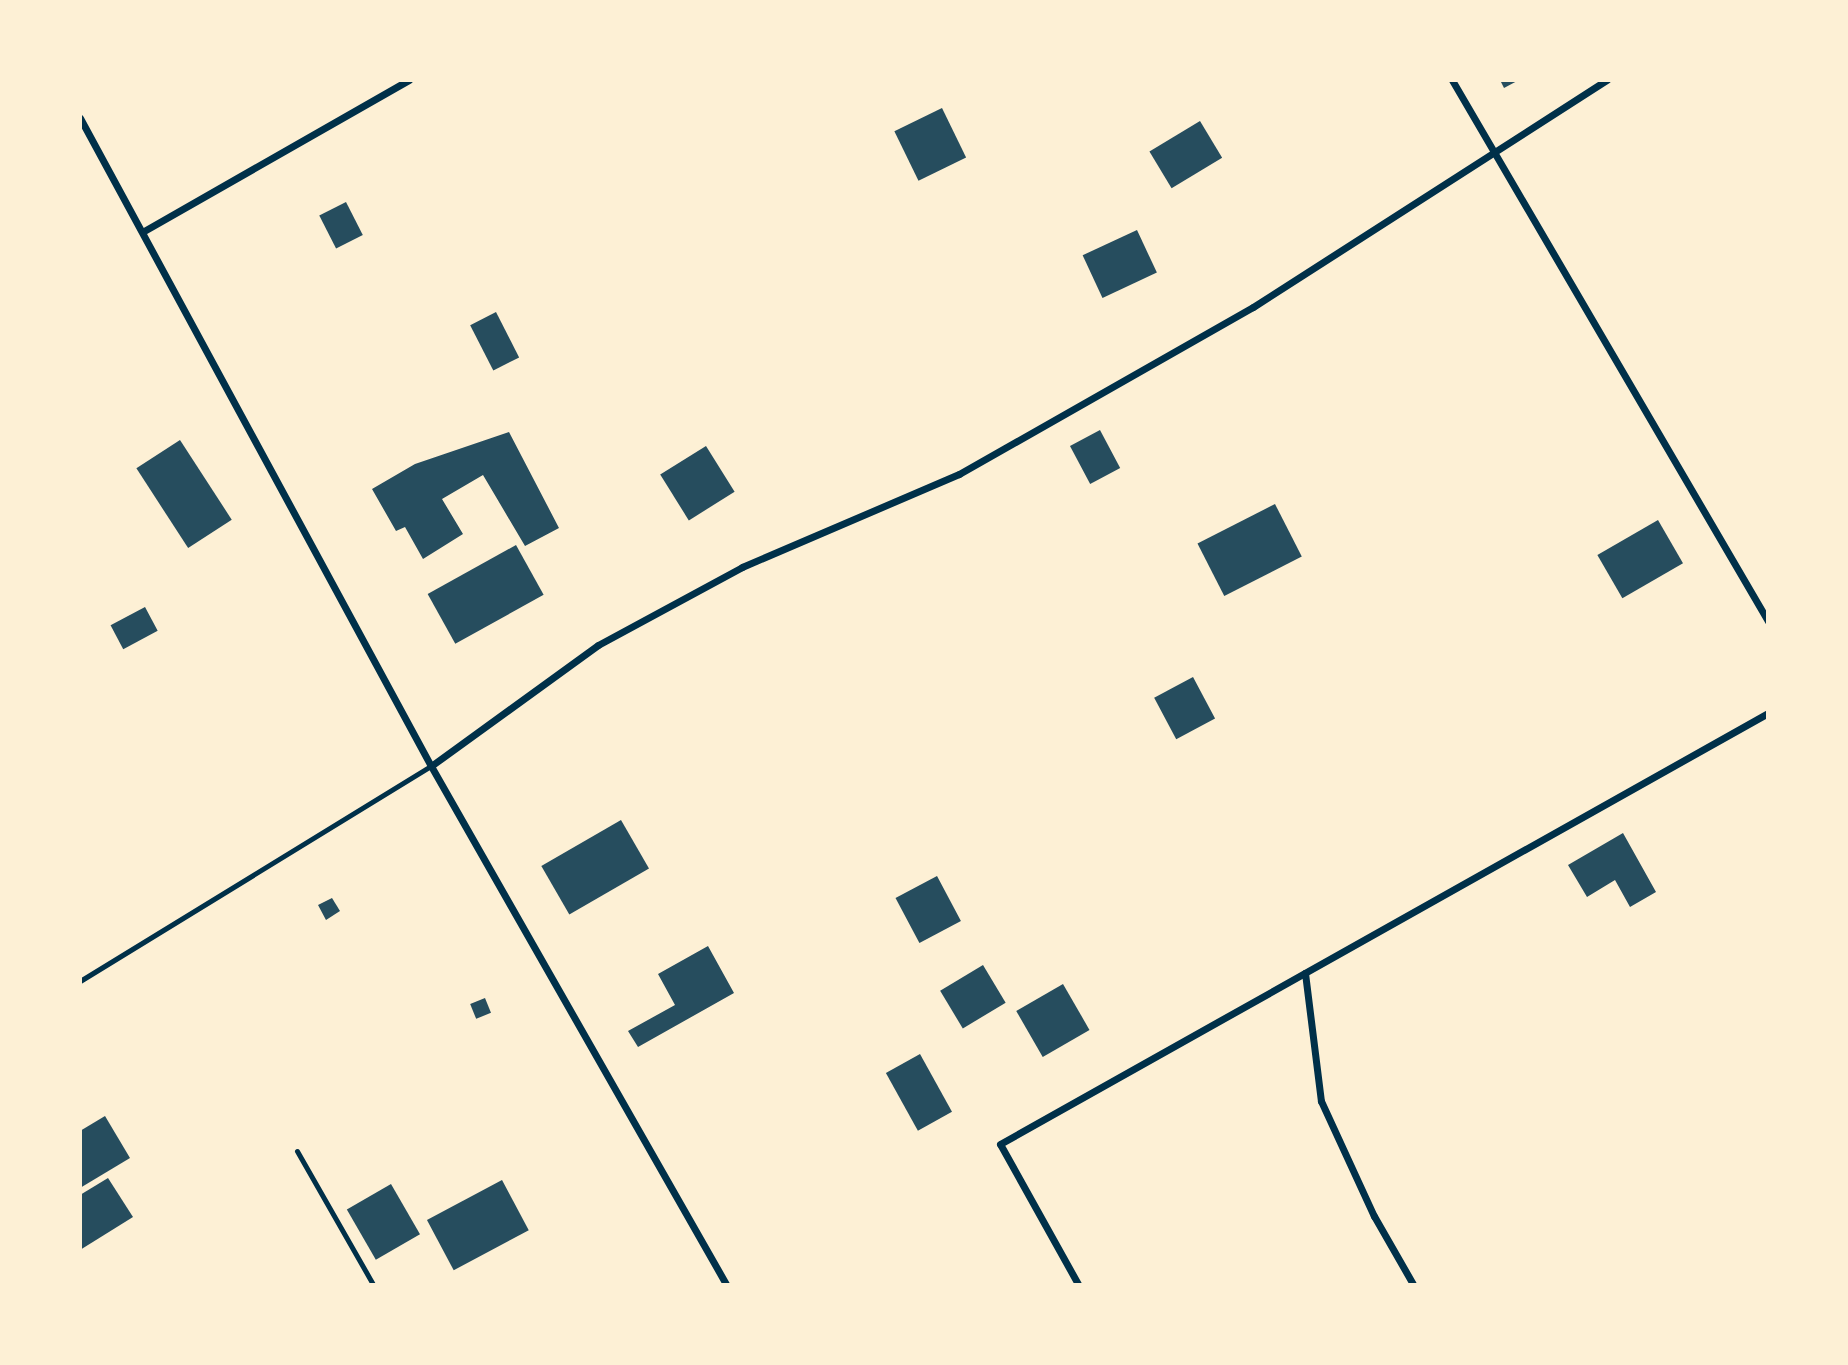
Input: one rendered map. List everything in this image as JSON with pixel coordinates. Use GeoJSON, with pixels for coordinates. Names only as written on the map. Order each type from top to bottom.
{"type":"FeatureCollection","features":[{"type":"Feature","properties":{"kind":"street"},"geometry":{"type":"LineString","coordinates":[[144,231],[409,80]]}},
{"type":"Feature","properties":{"kind":"street"},"geometry":{"type":"LineString","coordinates":[[1452,80],[1768,621]]}},
{"type":"Feature","properties":{"kind":"street"},"geometry":{"type":"LineString","coordinates":[[431,766],[598,646],[741,567],[959,474],[1253,307],[1492,151],[1607,80]]}},
{"type":"Feature","properties":{"kind":"street"},"geometry":{"type":"LineString","coordinates":[[80,118],[144,231],[431,766],[726,1284]]}},
{"type":"Feature","properties":{"kind":"street"},"geometry":{"type":"LineString","coordinates":[[1078,1284],[1000,1144],[1768,713]]}},
{"type":"Feature","properties":{"kind":"street"},"geometry":{"type":"LineString","coordinates":[[1305,973],[1321,1101],[1374,1216],[1413,1284]]}},
{"type":"Feature","properties":{"kind":"lane"},"geometry":{"type":"LineString","coordinates":[[80,981],[431,766]]}},
{"type":"Feature","properties":{"kind":"lane"},"geometry":{"type":"LineString","coordinates":[[297,1151],[373,1284]]}},
{"type":"Feature","properties":{"kind":"building"},"geometry":{"type":"Polygon","coordinates":[[[1500,80],[1519,80],[1504,88],[1500,80]]]}},
{"type":"Feature","properties":{"kind":"building"},"geometry":{"type":"Polygon","coordinates":[[[942,108],[966,157],[918,181],[894,131],[942,108]]]}},
{"type":"Feature","properties":{"kind":"building"},"geometry":{"type":"Polygon","coordinates":[[[1200,121],[1222,158],[1172,188],[1149,151],[1200,121]]]}},
{"type":"Feature","properties":{"kind":"building"},"geometry":{"type":"Polygon","coordinates":[[[346,202],[363,235],[336,249],[319,216],[346,202]]]}},
{"type":"Feature","properties":{"kind":"building"},"geometry":{"type":"Polygon","coordinates":[[[1137,230],[1157,273],[1102,298],[1083,255],[1137,230]]]}},
{"type":"Feature","properties":{"kind":"building"},"geometry":{"type":"Polygon","coordinates":[[[496,312],[519,357],[493,371],[470,325],[496,312]]]}},
{"type":"Feature","properties":{"kind":"building"},"geometry":{"type":"Polygon","coordinates":[[[1100,430],[1120,468],[1090,484],[1070,446],[1100,430]]]}},
{"type":"Feature","properties":{"kind":"building"},"geometry":{"type":"Polygon","coordinates":[[[509,432],[559,528],[525,546],[483,475],[442,499],[463,534],[423,559],[405,527],[396,531],[372,489],[415,464],[509,432]]]}},
{"type":"Feature","properties":{"kind":"building"},"geometry":{"type":"Polygon","coordinates":[[[180,440],[232,520],[188,548],[136,468],[180,440]]]}},
{"type":"Feature","properties":{"kind":"building"},"geometry":{"type":"Polygon","coordinates":[[[706,446],[735,492],[689,520],[660,475],[706,446]]]}},
{"type":"Feature","properties":{"kind":"building"},"geometry":{"type":"Polygon","coordinates":[[[1275,504],[1302,557],[1224,596],[1197,543],[1275,504]]]}},
{"type":"Feature","properties":{"kind":"building"},"geometry":{"type":"Polygon","coordinates":[[[1658,520],[1683,563],[1622,598],[1597,555],[1658,520]]]}},
{"type":"Feature","properties":{"kind":"building"},"geometry":{"type":"Polygon","coordinates":[[[516,545],[544,595],[455,644],[428,594],[516,545]]]}},
{"type":"Feature","properties":{"kind":"building"},"geometry":{"type":"Polygon","coordinates":[[[145,607],[158,631],[123,649],[111,625],[145,607]]]}},
{"type":"Feature","properties":{"kind":"building"},"geometry":{"type":"Polygon","coordinates":[[[1193,677],[1215,718],[1176,739],[1154,698],[1193,677]]]}},
{"type":"Feature","properties":{"kind":"building"},"geometry":{"type":"Polygon","coordinates":[[[621,820],[649,868],[569,914],[541,866],[621,820]]]}},
{"type":"Feature","properties":{"kind":"building"},"geometry":{"type":"Polygon","coordinates":[[[1623,833],[1656,892],[1630,907],[1615,880],[1587,897],[1568,865],[1623,833]]]}},
{"type":"Feature","properties":{"kind":"building"},"geometry":{"type":"Polygon","coordinates":[[[937,876],[961,921],[919,943],[896,898],[937,876]]]}},
{"type":"Feature","properties":{"kind":"building"},"geometry":{"type":"Polygon","coordinates":[[[332,898],[340,911],[326,920],[318,905],[332,898]]]}},
{"type":"Feature","properties":{"kind":"building"},"geometry":{"type":"Polygon","coordinates":[[[708,946],[734,993],[638,1047],[628,1031],[675,1005],[658,974],[708,946]]]}},
{"type":"Feature","properties":{"kind":"building"},"geometry":{"type":"Polygon","coordinates":[[[983,965],[1006,1003],[963,1028],[940,991],[983,965]]]}},
{"type":"Feature","properties":{"kind":"building"},"geometry":{"type":"Polygon","coordinates":[[[1063,984],[1090,1030],[1043,1057],[1016,1011],[1063,984]]]}},
{"type":"Feature","properties":{"kind":"building"},"geometry":{"type":"Polygon","coordinates":[[[485,998],[491,1013],[476,1019],[470,1004],[485,998]]]}},
{"type":"Feature","properties":{"kind":"building"},"geometry":{"type":"Polygon","coordinates":[[[920,1054],[952,1112],[918,1131],[886,1073],[920,1054]]]}},
{"type":"Feature","properties":{"kind":"building"},"geometry":{"type":"Polygon","coordinates":[[[105,1116],[130,1158],[80,1188],[80,1131],[105,1116]]]}},
{"type":"Feature","properties":{"kind":"building"},"geometry":{"type":"Polygon","coordinates":[[[108,1178],[133,1217],[80,1250],[80,1195],[108,1178]]]}},
{"type":"Feature","properties":{"kind":"building"},"geometry":{"type":"Polygon","coordinates":[[[502,1180],[529,1230],[454,1270],[427,1220],[502,1180]]]}},
{"type":"Feature","properties":{"kind":"building"},"geometry":{"type":"Polygon","coordinates":[[[391,1184],[420,1234],[376,1260],[347,1210],[391,1184]]]}}]}
